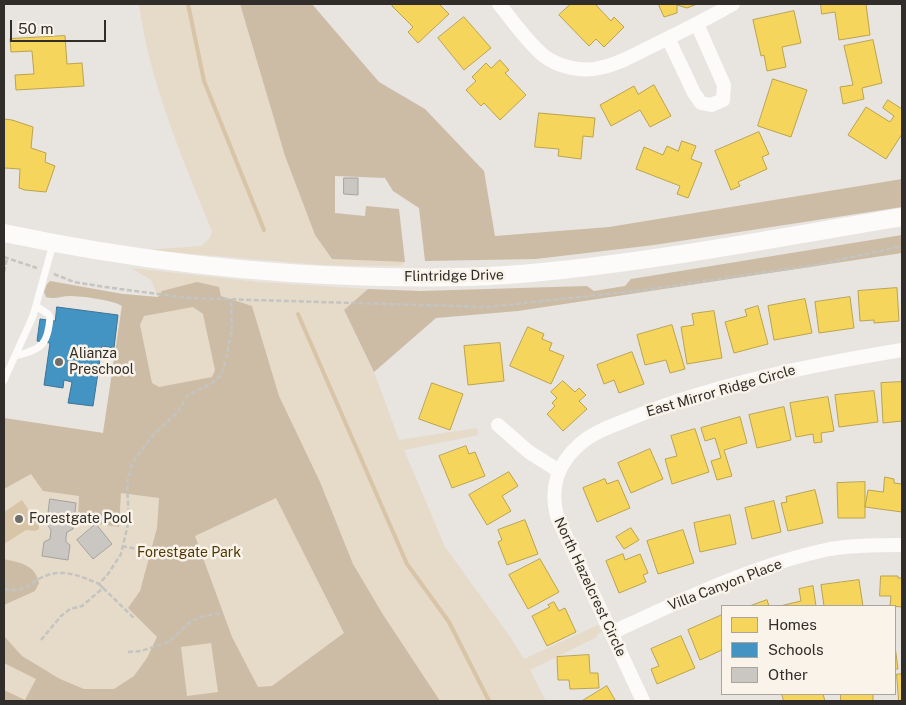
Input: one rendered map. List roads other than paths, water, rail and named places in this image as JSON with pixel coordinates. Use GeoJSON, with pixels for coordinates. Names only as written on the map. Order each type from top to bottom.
{"type":"FeatureCollection","features":[{"type":"Feature","properties":{"kind":"street"},"geometry":{"type":"LineString","coordinates":[[499,4],[544,56],[569,68],[597,69],[614,64],[697,24],[733,4]]}},
{"type":"Feature","properties":{"kind":"street"},"geometry":{"type":"LineString","coordinates":[[668,38],[694,93],[701,102],[711,105],[723,100],[724,85],[697,24]]}},
{"type":"Feature","properties":{"kind":"street","name":"Flintridge Drive"},"geometry":{"type":"LineString","coordinates":[[4,233],[156,260],[278,273],[462,278],[519,274],[626,262],[902,216]]}},
{"type":"Feature","properties":{"kind":"street","name":"East Mirror Ridge Circle"},"geometry":{"type":"LineString","coordinates":[[559,471],[570,454],[588,437],[647,412],[754,379],[812,365],[902,350]]}},
{"type":"Feature","properties":{"kind":"street"},"geometry":{"type":"LineString","coordinates":[[498,425],[529,452],[559,471]]}},
{"type":"Feature","properties":{"kind":"street","name":"North Hazelcrest Circle"},"geometry":{"type":"LineString","coordinates":[[559,471],[554,493],[554,506],[558,519],[643,701]]}},
{"type":"Feature","properties":{"kind":"street","name":"Villa Canyon Place"},"geometry":{"type":"LineString","coordinates":[[611,633],[694,595],[756,570],[831,549],[902,545]]}},
{"type":"Feature","properties":{"kind":"lane"},"geometry":{"type":"LineString","coordinates":[[4,380],[30,326],[53,243]]}},
{"type":"Feature","properties":{"kind":"lane"},"geometry":{"type":"LineString","coordinates":[[15,356],[36,350],[46,341],[50,317],[36,306]]}},
{"type":"Feature","properties":{"kind":"waterway"},"geometry":{"type":"LineString","coordinates":[[188,4],[204,81],[264,230]]}},
{"type":"Feature","properties":{"kind":"waterway"},"geometry":{"type":"LineString","coordinates":[[298,314],[407,564],[449,622],[489,701]]}},
{"type":"Feature","properties":{"kind":"place","name":"Alianza Preschool"},"geometry":{"type":"Point","coordinates":[59,362]}},
{"type":"Feature","properties":{"kind":"place","name":"Forestgate Pool"},"geometry":{"type":"Point","coordinates":[19,519]}},
{"type":"Feature","properties":{"kind":"park label","name":"Forestgate Park"},"geometry":{"type":"Point","coordinates":[189,553]}}]}
